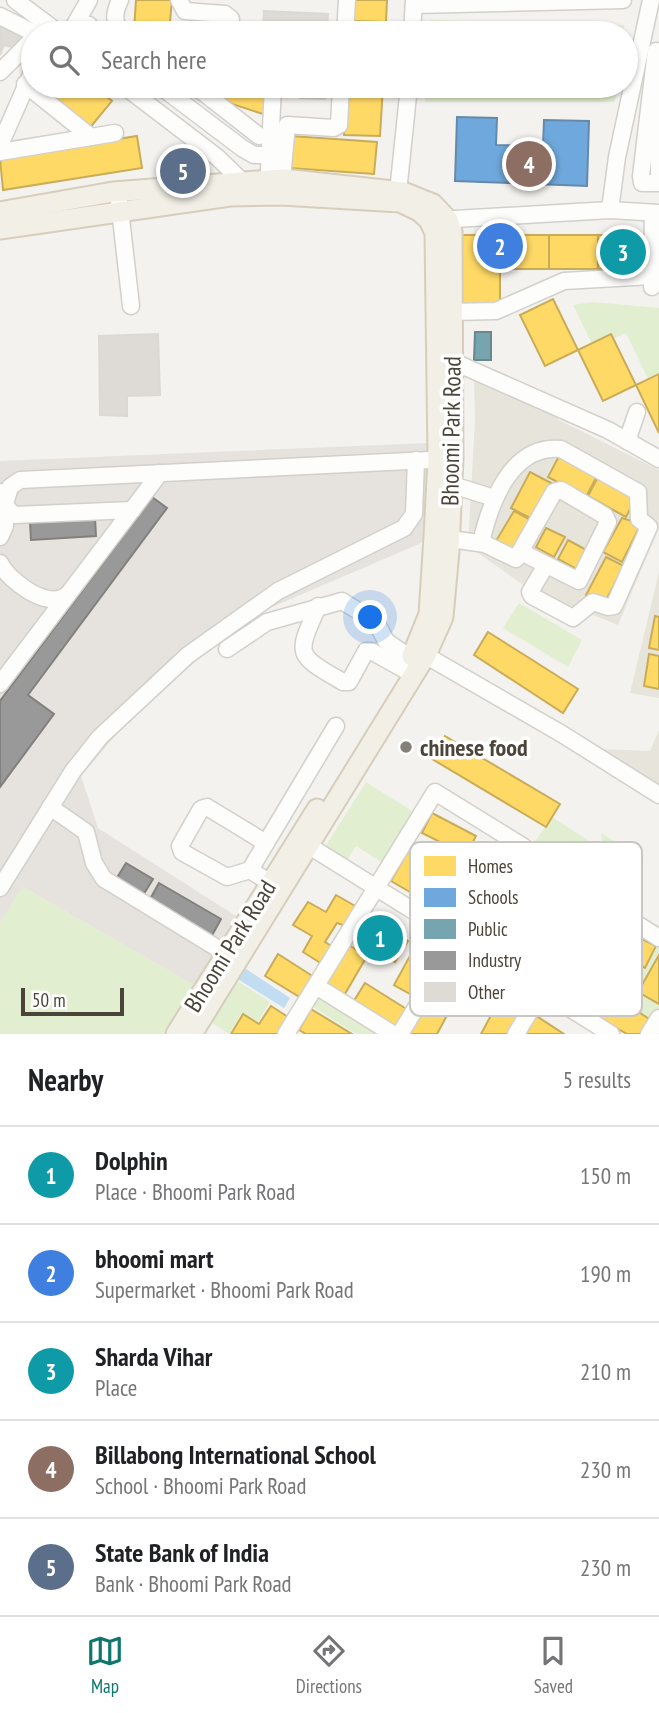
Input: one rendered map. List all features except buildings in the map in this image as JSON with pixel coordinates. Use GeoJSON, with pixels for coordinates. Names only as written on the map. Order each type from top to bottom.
{"type":"FeatureCollection","features":[{"type":"Feature","properties":{"kind":"main road"},"geometry":{"type":"LineString","coordinates":[[0,229],[230,196],[267,188]]}},
{"type":"Feature","properties":{"kind":"main road"},"geometry":{"type":"LineString","coordinates":[[0,212],[118,192],[267,188],[398,198],[433,204],[438,220]]}},
{"type":"Feature","properties":{"kind":"main road","name":"Bhoomi Park Road"},"geometry":{"type":"LineString","coordinates":[[176,1034],[276,887],[443,617],[441,537],[445,459],[444,358],[435,233],[438,220],[452,231],[452,312],[444,358]]}},
{"type":"Feature","properties":{"kind":"main road","name":"Bhoomi Park Road"},"geometry":{"type":"LineString","coordinates":[[192,1034],[235,949]]}},
{"type":"Feature","properties":{"kind":"street"},"geometry":{"type":"LineString","coordinates":[[15,0],[40,21]]}},
{"type":"Feature","properties":{"kind":"street"},"geometry":{"type":"LineString","coordinates":[[64,21],[89,0]]}},
{"type":"Feature","properties":{"kind":"street"},"geometry":{"type":"LineString","coordinates":[[116,21],[114,14],[120,0]]}},
{"type":"Feature","properties":{"kind":"street"},"geometry":{"type":"LineString","coordinates":[[180,0],[185,11],[225,14],[231,21]]}},
{"type":"Feature","properties":{"kind":"street"},"geometry":{"type":"LineString","coordinates":[[346,21],[347,0]]}},
{"type":"Feature","properties":{"kind":"street"},"geometry":{"type":"LineString","coordinates":[[413,21],[414,2],[623,0]]}},
{"type":"Feature","properties":{"kind":"street"},"geometry":{"type":"LineString","coordinates":[[452,312],[496,311],[564,281],[654,275],[651,213],[642,183],[652,51],[651,0]]}},
{"type":"Feature","properties":{"kind":"street"},"geometry":{"type":"LineString","coordinates":[[0,16],[21,22]]}},
{"type":"Feature","properties":{"kind":"street"},"geometry":{"type":"LineString","coordinates":[[0,72],[21,51]]}},
{"type":"Feature","properties":{"kind":"street"},"geometry":{"type":"LineString","coordinates":[[610,211],[652,51]]}},
{"type":"Feature","properties":{"kind":"street"},"geometry":{"type":"LineString","coordinates":[[0,145],[21,96]]}},
{"type":"Feature","properties":{"kind":"street"},"geometry":{"type":"LineString","coordinates":[[51,98],[91,137]]}},
{"type":"Feature","properties":{"kind":"street"},"geometry":{"type":"LineString","coordinates":[[140,98],[217,157],[267,188]]}},
{"type":"Feature","properties":{"kind":"street"},"geometry":{"type":"LineString","coordinates":[[176,98],[242,148],[254,155],[268,155]]}},
{"type":"Feature","properties":{"kind":"street"},"geometry":{"type":"LineString","coordinates":[[217,98],[272,128],[334,128],[339,125],[340,98]]}},
{"type":"Feature","properties":{"kind":"street"},"geometry":{"type":"LineString","coordinates":[[267,188],[273,98]]}},
{"type":"Feature","properties":{"kind":"street"},"geometry":{"type":"LineString","coordinates":[[398,198],[408,98]]}},
{"type":"Feature","properties":{"kind":"street"},"geometry":{"type":"LineString","coordinates":[[659,101],[659,176]]}},
{"type":"Feature","properties":{"kind":"street"},"geometry":{"type":"LineString","coordinates":[[267,188],[272,128]]}},
{"type":"Feature","properties":{"kind":"street"},"geometry":{"type":"LineString","coordinates":[[0,152],[115,133]]}},
{"type":"Feature","properties":{"kind":"street"},"geometry":{"type":"LineString","coordinates":[[642,183],[659,184]]}},
{"type":"Feature","properties":{"kind":"street"},"geometry":{"type":"LineString","coordinates":[[118,192],[131,306]]}},
{"type":"Feature","properties":{"kind":"street"},"geometry":{"type":"LineString","coordinates":[[438,220],[610,211],[651,213]]}},
{"type":"Feature","properties":{"kind":"street"},"geometry":{"type":"LineString","coordinates":[[444,358],[627,441],[659,459]]}},
{"type":"Feature","properties":{"kind":"street"},"geometry":{"type":"LineString","coordinates":[[627,441],[637,412]]}},
{"type":"Feature","properties":{"kind":"street"},"geometry":{"type":"LineString","coordinates":[[481,543],[494,498],[520,460],[551,448],[561,449],[638,492],[639,519],[649,527],[614,606],[593,603],[573,618],[531,596],[530,592],[546,565]]}},
{"type":"Feature","properties":{"kind":"street"},"geometry":{"type":"LineString","coordinates":[[134,508],[5,513],[7,485],[121,475],[445,459]]}},
{"type":"Feature","properties":{"kind":"street"},"geometry":{"type":"LineString","coordinates":[[0,888],[50,807],[100,737],[188,655],[278,591],[404,528],[414,514],[416,460]]}},
{"type":"Feature","properties":{"kind":"street"},"geometry":{"type":"LineString","coordinates":[[0,684],[160,473]]}},
{"type":"Feature","properties":{"kind":"street"},"geometry":{"type":"LineString","coordinates":[[121,475],[130,478],[136,485],[138,496],[134,508]]}},
{"type":"Feature","properties":{"kind":"street"},"geometry":{"type":"LineString","coordinates":[[444,483],[494,498]]}},
{"type":"Feature","properties":{"kind":"street"},"geometry":{"type":"LineString","coordinates":[[441,537],[481,543],[516,559],[554,492],[561,490],[605,516],[608,522],[583,580],[579,581],[521,552]]}},
{"type":"Feature","properties":{"kind":"street"},"geometry":{"type":"LineString","coordinates":[[107,511],[117,517],[116,530]]}},
{"type":"Feature","properties":{"kind":"street"},"geometry":{"type":"LineString","coordinates":[[0,563],[6,572],[42,598],[52,601],[65,596]]}},
{"type":"Feature","properties":{"kind":"street"},"geometry":{"type":"LineString","coordinates":[[42,598],[48,607],[47,621]]}},
{"type":"Feature","properties":{"kind":"street"},"geometry":{"type":"LineString","coordinates":[[227,649],[267,622],[342,601],[376,622],[386,641],[415,662],[562,734],[659,795]]}},
{"type":"Feature","properties":{"kind":"street"},"geometry":{"type":"LineString","coordinates":[[318,606],[301,644],[303,654],[314,665],[343,682],[349,682],[366,651],[376,622]]}},
{"type":"Feature","properties":{"kind":"street"},"geometry":{"type":"LineString","coordinates":[[366,651],[415,662]]}},
{"type":"Feature","properties":{"kind":"street"},"geometry":{"type":"LineString","coordinates":[[266,843],[208,807],[201,809],[180,845],[182,852],[227,877],[250,870],[336,726]]}},
{"type":"Feature","properties":{"kind":"street"},"geometry":{"type":"LineString","coordinates":[[286,1034],[435,792],[516,842]]}},
{"type":"Feature","properties":{"kind":"street"},"geometry":{"type":"LineString","coordinates":[[50,807],[86,832],[97,873],[104,879],[235,949]]}},
{"type":"Feature","properties":{"kind":"street"},"geometry":{"type":"LineString","coordinates":[[304,843],[410,909]]}},
{"type":"Feature","properties":{"kind":"street"},"geometry":{"type":"LineString","coordinates":[[250,870],[276,887]]}},
{"type":"Feature","properties":{"kind":"street"},"geometry":{"type":"LineString","coordinates":[[642,927],[659,938]]}},
{"type":"Feature","properties":{"kind":"street"},"geometry":{"type":"LineString","coordinates":[[316,986],[393,1034]]}},
{"type":"Feature","properties":{"kind":"street"},"geometry":{"type":"LineString","coordinates":[[400,1034],[412,1016]]}},
{"type":"Feature","properties":{"kind":"street"},"geometry":{"type":"LineString","coordinates":[[516,1034],[527,1016]]}},
{"type":"Feature","properties":{"kind":"street"},"geometry":{"type":"LineString","coordinates":[[582,1016],[611,1034]]}},
{"type":"Feature","properties":{"kind":"street"},"geometry":{"type":"LineString","coordinates":[[649,1034],[659,1018]]}},
{"type":"Feature","properties":{"kind":"shaded area"},"geometry":{"type":"Polygon","coordinates":[[[474,377],[555,415],[559,420],[659,470],[659,528],[618,625],[532,591],[468,546],[475,420],[474,377]]]}},
{"type":"Feature","properties":{"kind":"shaded area"},"geometry":{"type":"Polygon","coordinates":[[[430,443],[426,541],[258,613],[182,672],[127,722],[81,776],[98,828],[236,916],[194,985],[23,887],[0,923],[0,461],[430,443]]]}},
{"type":"Feature","properties":{"kind":"shaded area"},"geometry":{"type":"Polygon","coordinates":[[[659,572],[659,698],[630,693],[659,572]]]}},
{"type":"Feature","properties":{"kind":"shaded area"},"geometry":{"type":"Polygon","coordinates":[[[659,730],[659,786],[598,749],[650,751],[659,730]]]}},
{"type":"Feature","properties":{"kind":"green space"},"geometry":{"type":"Polygon","coordinates":[[[425,98],[616,98],[615,102],[425,102],[425,98]]]}},
{"type":"Feature","properties":{"kind":"green space"},"geometry":{"type":"Polygon","coordinates":[[[593,302],[659,308],[659,381],[651,385],[626,333],[594,348],[573,305],[593,302]]]}},
{"type":"Feature","properties":{"kind":"green space"},"geometry":{"type":"Polygon","coordinates":[[[519,603],[582,640],[568,667],[503,628],[519,603]]]}},
{"type":"Feature","properties":{"kind":"green space"},"geometry":{"type":"Polygon","coordinates":[[[366,782],[415,813],[383,863],[356,846],[346,862],[325,847],[366,782]]]}},
{"type":"Feature","properties":{"kind":"green space"},"geometry":{"type":"Polygon","coordinates":[[[552,817],[590,842],[535,842],[552,817]]]}},
{"type":"Feature","properties":{"kind":"green space"},"geometry":{"type":"Polygon","coordinates":[[[601,833],[616,842],[602,842],[601,833]]]}},
{"type":"Feature","properties":{"kind":"green space"},"geometry":{"type":"Polygon","coordinates":[[[23,887],[194,985],[163,1034],[0,1034],[0,923],[23,887]]]}},
{"type":"Feature","properties":{"kind":"green space"},"geometry":{"type":"Polygon","coordinates":[[[642,915],[659,926],[659,1034],[638,1034],[635,1016],[642,1016],[642,915]]]}},
{"type":"Feature","properties":{"kind":"green space"},"geometry":{"type":"Polygon","coordinates":[[[237,981],[270,1002],[258,1022],[242,1012],[229,1034],[209,1021],[237,981]]]}},
{"type":"Feature","properties":{"kind":"green space"},"geometry":{"type":"Polygon","coordinates":[[[317,994],[382,1034],[356,1034],[310,1005],[317,994]]]}},
{"type":"Feature","properties":{"kind":"water"},"geometry":{"type":"Polygon","coordinates":[[[243,967],[290,998],[284,1008],[236,978],[243,967]]]}},
{"type":"Feature","properties":{"kind":"place","name":"Billabong International School"},"geometry":{"type":"Point","coordinates":[529,164]}},
{"type":"Feature","properties":{"kind":"place","name":"State Bank of India"},"geometry":{"type":"Point","coordinates":[183,171]}},
{"type":"Feature","properties":{"kind":"place","name":"bhoomi mart"},"geometry":{"type":"Point","coordinates":[500,246]}},
{"type":"Feature","properties":{"kind":"place","name":"Sharda Vihar"},"geometry":{"type":"Point","coordinates":[623,252]}},
{"type":"Feature","properties":{"kind":"place","name":"chinese food"},"geometry":{"type":"Point","coordinates":[406,747]}},
{"type":"Feature","properties":{"kind":"place","name":"Dolphin"},"geometry":{"type":"Point","coordinates":[380,938]}}]}
